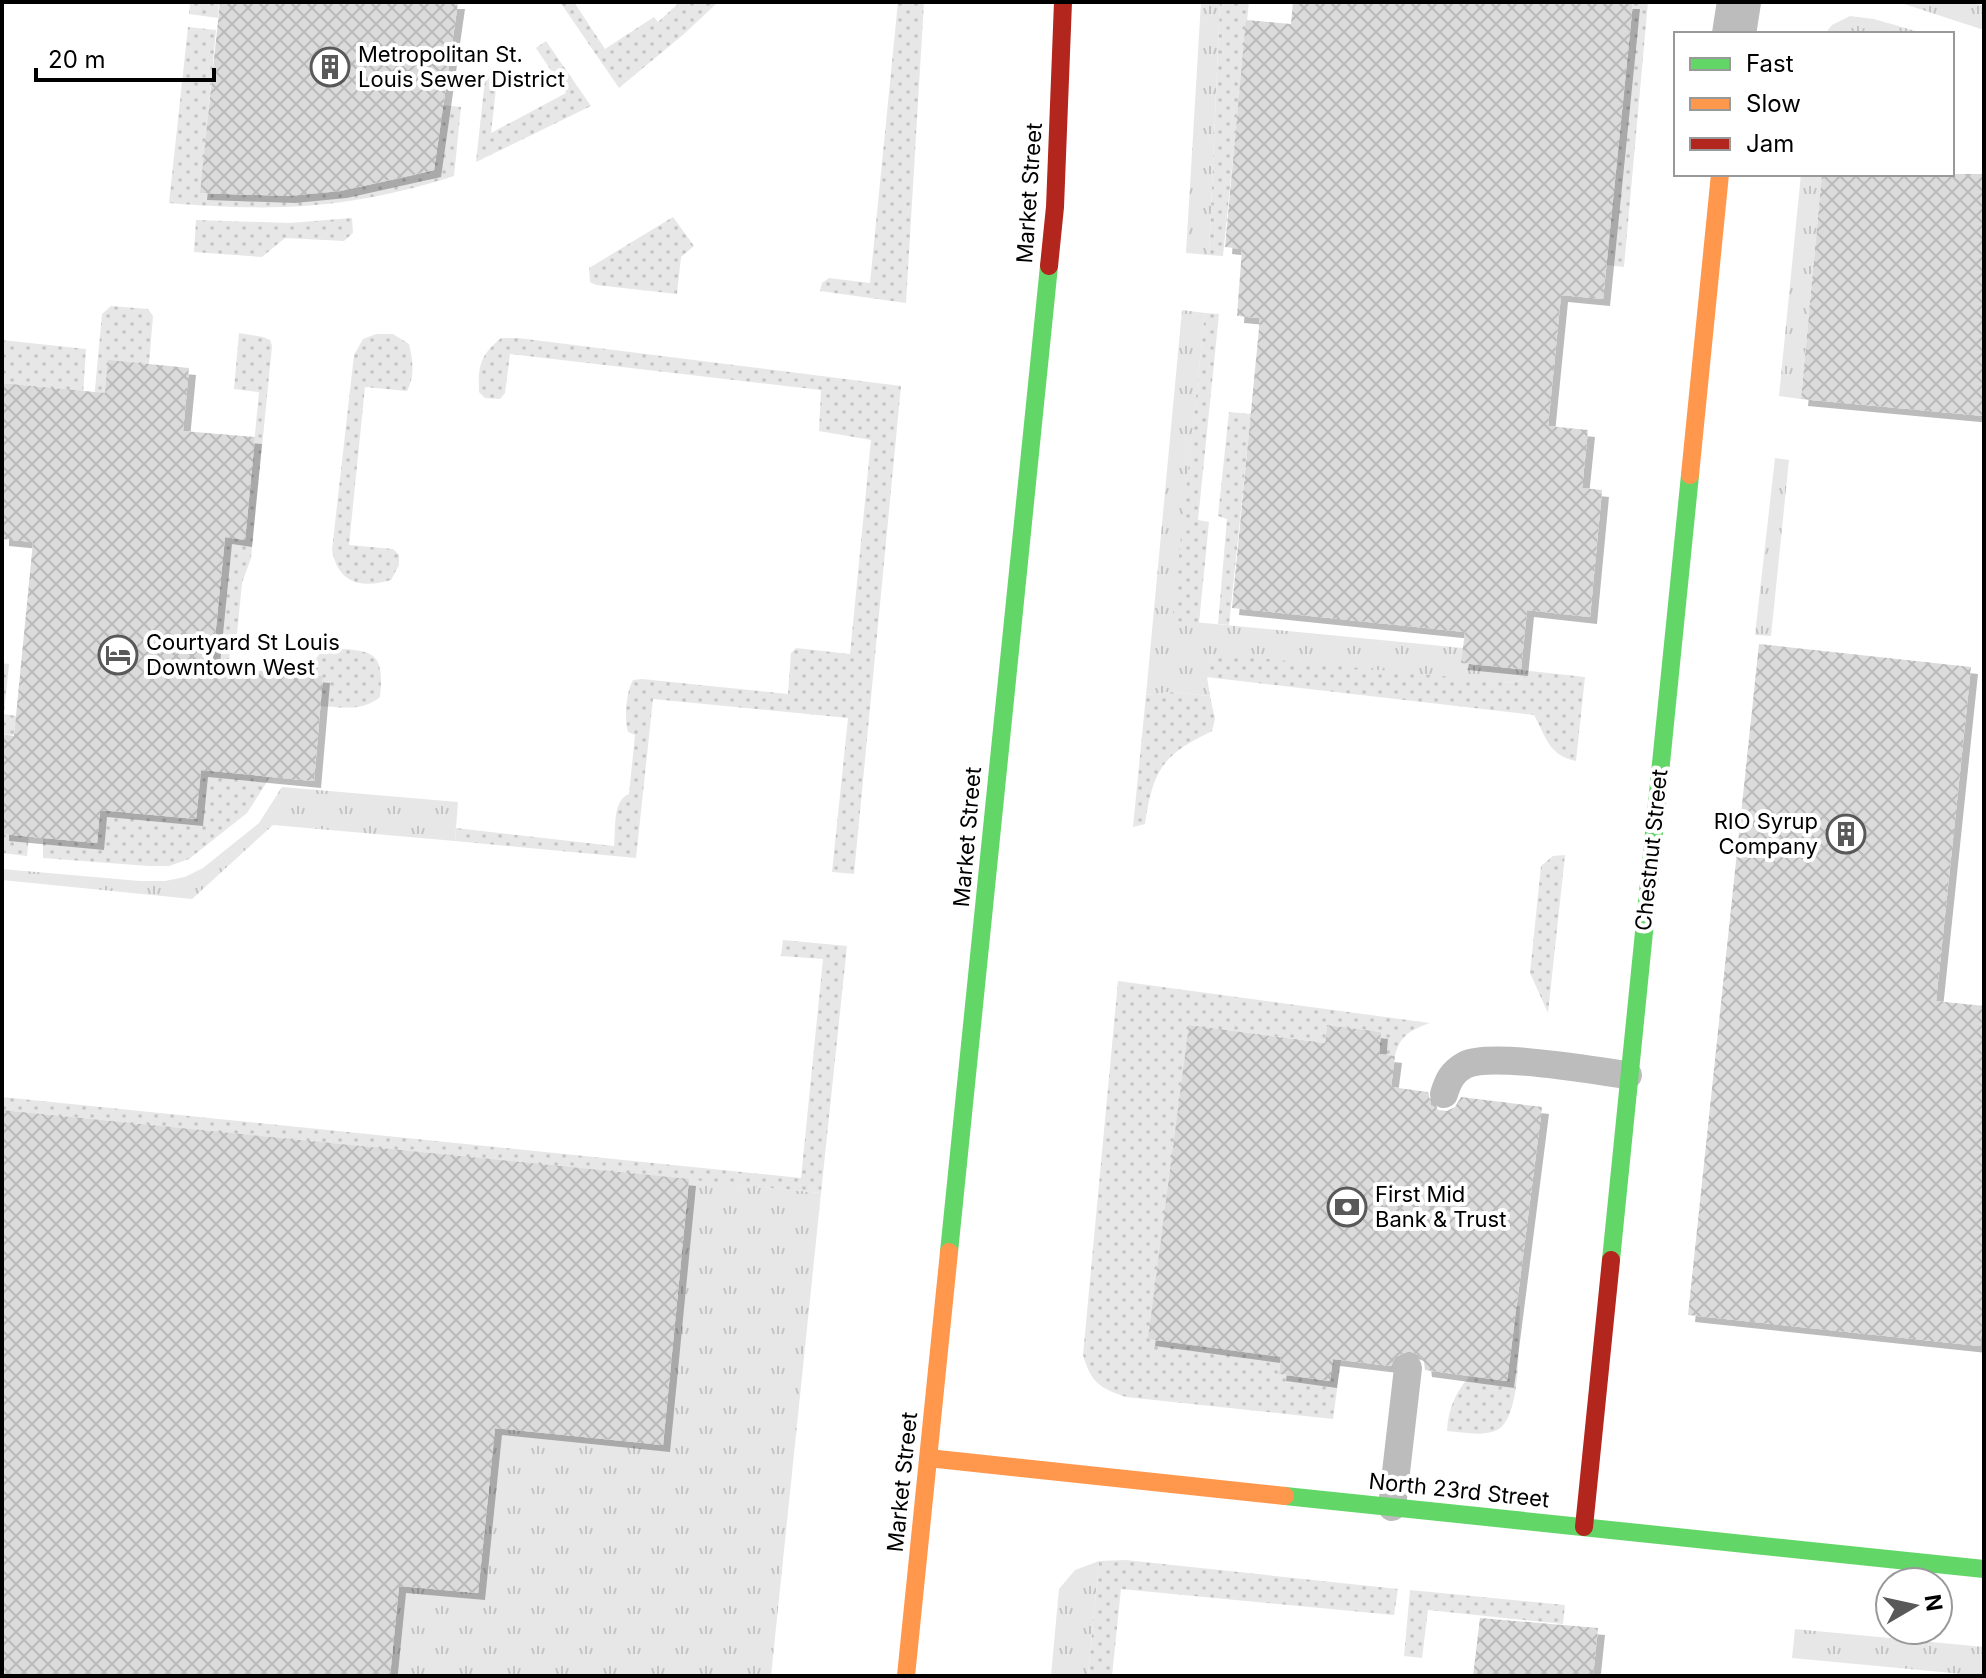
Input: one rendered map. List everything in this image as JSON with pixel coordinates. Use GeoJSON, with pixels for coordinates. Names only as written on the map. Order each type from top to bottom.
{"type":"FeatureCollection","features":[{"type":"Feature","properties":{"kind":"street","name":"Market Street"},"geometry":{"type":"LineString","coordinates":[[906,1676],[1055,207],[1063,2]]}},
{"type":"Feature","properties":{"kind":"street"},"geometry":{"type":"LineString","coordinates":[[1734,32],[1739,2]]}},
{"type":"Feature","properties":{"kind":"street","name":"Chestnut Street"},"geometry":{"type":"LineString","coordinates":[[1584,1527],[1720,176]]}},
{"type":"Feature","properties":{"kind":"street","name":"North 23rd Street"},"geometry":{"type":"LineString","coordinates":[[928,1458],[1984,1568]]}},
{"type":"Feature","properties":{"kind":"lane"},"geometry":{"type":"LineString","coordinates":[[1444,1094],[1449,1078],[1467,1064],[1490,1061],[1628,1075]]}},
{"type":"Feature","properties":{"kind":"lane"},"geometry":{"type":"LineString","coordinates":[[1392,1507],[1408,1368]]}},
{"type":"Feature","properties":{"kind":"green space"},"geometry":{"type":"Polygon","coordinates":[[[190,2],[219,2],[218,18],[189,14],[190,2]]]}},
{"type":"Feature","properties":{"kind":"green space"},"geometry":{"type":"Polygon","coordinates":[[[560,2],[574,2],[605,49],[654,17],[658,22],[680,2],[718,2],[619,88],[560,2]]]}},
{"type":"Feature","properties":{"kind":"green space"},"geometry":{"type":"Polygon","coordinates":[[[898,2],[924,2],[906,303],[820,291],[822,283],[829,278],[870,283],[898,2]]]}},
{"type":"Feature","properties":{"kind":"green space"},"geometry":{"type":"Polygon","coordinates":[[[1201,2],[1220,2],[1209,255],[1186,253],[1201,2]]]}},
{"type":"Feature","properties":{"kind":"green space"},"geometry":{"type":"Polygon","coordinates":[[[1220,2],[1249,2],[1223,256],[1209,255],[1220,2]]]}},
{"type":"Feature","properties":{"kind":"green space"},"geometry":{"type":"Polygon","coordinates":[[[1633,2],[1648,2],[1624,267],[1606,265],[1633,2]]]}},
{"type":"Feature","properties":{"kind":"green space"},"geometry":{"type":"Polygon","coordinates":[[[1898,2],[1973,2],[1984,6],[1984,30],[1898,2]]]}},
{"type":"Feature","properties":{"kind":"green space"},"geometry":{"type":"Polygon","coordinates":[[[1850,16],[1874,19],[1919,32],[1827,32],[1832,25],[1850,16]]]}},
{"type":"Feature","properties":{"kind":"green space"},"geometry":{"type":"Polygon","coordinates":[[[188,27],[216,30],[201,193],[261,195],[318,192],[375,184],[434,170],[443,105],[461,107],[454,176],[381,195],[313,205],[244,207],[169,203],[188,27]]]}},
{"type":"Feature","properties":{"kind":"green space"},"geometry":{"type":"Polygon","coordinates":[[[546,41],[591,106],[476,162],[485,79],[498,70],[491,133],[566,93],[536,48],[546,41]]]}},
{"type":"Feature","properties":{"kind":"green space"},"geometry":{"type":"Polygon","coordinates":[[[1801,176],[1822,176],[1801,399],[1779,396],[1801,176]]]}},
{"type":"Feature","properties":{"kind":"green space"},"geometry":{"type":"Polygon","coordinates":[[[673,217],[694,246],[681,257],[677,294],[590,282],[589,268],[673,217]]]}},
{"type":"Feature","properties":{"kind":"green space"},"geometry":{"type":"Polygon","coordinates":[[[352,218],[353,233],[344,241],[285,238],[262,257],[194,252],[196,220],[289,223],[352,218]]]}},
{"type":"Feature","properties":{"kind":"green space"},"geometry":{"type":"Polygon","coordinates":[[[111,306],[148,309],[153,316],[149,364],[104,412],[93,411],[102,314],[111,306]]]}},
{"type":"Feature","properties":{"kind":"green space"},"geometry":{"type":"Polygon","coordinates":[[[1182,310],[1205,313],[1173,620],[1463,648],[1462,663],[1530,671],[1525,677],[1513,683],[1213,661],[1207,677],[1210,696],[1170,692],[1146,695],[1182,310]]]}},
{"type":"Feature","properties":{"kind":"green space"},"geometry":{"type":"Polygon","coordinates":[[[1205,313],[1219,314],[1198,520],[1209,522],[1199,623],[1172,621],[1205,313]]]}},
{"type":"Feature","properties":{"kind":"green space"},"geometry":{"type":"Polygon","coordinates":[[[239,333],[263,337],[270,340],[272,346],[251,558],[242,583],[236,644],[230,652],[226,687],[208,710],[225,537],[245,539],[259,392],[234,389],[239,333]]]}},
{"type":"Feature","properties":{"kind":"green space"},"geometry":{"type":"Polygon","coordinates":[[[376,334],[393,334],[409,344],[412,368],[407,391],[365,387],[349,545],[393,549],[399,555],[399,565],[391,580],[370,584],[352,581],[345,576],[332,550],[354,355],[363,339],[376,334]]]}},
{"type":"Feature","properties":{"kind":"green space"},"geometry":{"type":"Polygon","coordinates":[[[501,338],[901,386],[854,874],[832,872],[848,718],[653,699],[636,858],[455,841],[456,828],[614,846],[617,809],[629,794],[635,735],[628,732],[626,712],[633,680],[788,694],[791,653],[796,648],[850,654],[871,440],[819,431],[821,390],[510,354],[505,393],[500,399],[485,398],[479,392],[480,368],[489,350],[501,338]]]}},
{"type":"Feature","properties":{"kind":"green space"},"geometry":{"type":"Polygon","coordinates":[[[2,340],[86,349],[82,410],[63,389],[2,383],[2,340]]]}},
{"type":"Feature","properties":{"kind":"green space"},"geometry":{"type":"Polygon","coordinates":[[[1229,412],[1251,414],[1229,625],[1218,624],[1227,519],[1218,516],[1229,412]]]}},
{"type":"Feature","properties":{"kind":"green space"},"geometry":{"type":"Polygon","coordinates":[[[1775,458],[1789,460],[1771,636],[1755,635],[1775,458]]]}},
{"type":"Feature","properties":{"kind":"green space"},"geometry":{"type":"Polygon","coordinates":[[[331,648],[357,650],[373,656],[380,670],[380,697],[359,707],[320,706],[323,677],[311,675],[316,658],[331,648]]]}},
{"type":"Feature","properties":{"kind":"green space"},"geometry":{"type":"Polygon","coordinates":[[[1226,655],[1513,683],[1530,671],[1585,677],[1576,761],[1554,750],[1534,715],[1206,677],[1213,661],[1226,655]]]}},
{"type":"Feature","properties":{"kind":"green space"},"geometry":{"type":"Polygon","coordinates":[[[2,663],[9,664],[4,714],[16,716],[14,735],[2,734],[2,663]]]}},
{"type":"Feature","properties":{"kind":"green space"},"geometry":{"type":"Polygon","coordinates":[[[1170,692],[1210,696],[1215,719],[1212,731],[1182,748],[1163,766],[1152,790],[1145,824],[1133,827],[1146,695],[1170,692]]]}},
{"type":"Feature","properties":{"kind":"green space"},"geometry":{"type":"Polygon","coordinates":[[[203,747],[233,773],[270,777],[247,813],[189,859],[169,866],[149,866],[43,858],[43,838],[97,843],[100,810],[196,819],[203,747]]]}},
{"type":"Feature","properties":{"kind":"green space"},"geometry":{"type":"Polygon","coordinates":[[[282,787],[458,802],[455,841],[273,825],[192,899],[2,880],[2,869],[140,881],[185,877],[203,868],[259,823],[282,787]]]}},
{"type":"Feature","properties":{"kind":"green space"},"geometry":{"type":"Polygon","coordinates":[[[2,834],[29,836],[27,856],[2,853],[2,834]]]}},
{"type":"Feature","properties":{"kind":"green space"},"geometry":{"type":"Polygon","coordinates":[[[1565,855],[1548,1013],[1530,973],[1541,866],[1553,856],[1565,855]]]}},
{"type":"Feature","properties":{"kind":"green space"},"geometry":{"type":"Polygon","coordinates":[[[783,940],[847,946],[821,1193],[2,1110],[2,1097],[801,1178],[823,959],[781,956],[783,940]]]}},
{"type":"Feature","properties":{"kind":"green space"},"geometry":{"type":"Polygon","coordinates":[[[1118,981],[1430,1023],[1407,1034],[1395,1056],[1379,1054],[1381,1032],[1327,1025],[1325,1043],[1189,1025],[1281,1357],[1279,1374],[1329,1381],[1333,1359],[1341,1360],[1333,1419],[1126,1397],[1097,1383],[1089,1372],[1083,1355],[1118,981]]]}},
{"type":"Feature","properties":{"kind":"green space"},"geometry":{"type":"Polygon","coordinates":[[[689,1179],[821,1193],[771,1676],[390,1676],[399,1586],[478,1593],[490,1481],[414,1420],[663,1445],[689,1179]]]}},
{"type":"Feature","properties":{"kind":"green space"},"geometry":{"type":"Polygon","coordinates":[[[1516,1306],[1520,1306],[1518,1374],[1505,1422],[1497,1430],[1485,1433],[1447,1431],[1453,1402],[1470,1376],[1507,1381],[1516,1306]]]}},
{"type":"Feature","properties":{"kind":"green space"},"geometry":{"type":"Polygon","coordinates":[[[1125,1560],[1398,1589],[1394,1615],[1121,1589],[1112,1676],[1088,1676],[1099,1561],[1125,1560]]]}},
{"type":"Feature","properties":{"kind":"green space"},"geometry":{"type":"Polygon","coordinates":[[[1099,1561],[1088,1676],[1051,1676],[1059,1589],[1075,1570],[1099,1561]]]}},
{"type":"Feature","properties":{"kind":"green space"},"geometry":{"type":"Polygon","coordinates":[[[1410,1590],[1565,1605],[1563,1624],[1428,1610],[1422,1658],[1404,1656],[1410,1590]]]}},
{"type":"Feature","properties":{"kind":"green space"},"geometry":{"type":"Polygon","coordinates":[[[1795,1629],[1874,1637],[1874,1646],[1954,1644],[1984,1647],[1984,1676],[1792,1658],[1795,1629]]]}},
{"type":"Feature","properties":{"kind":"building","name":"Metropolitan St. Louis Sewer District"},"geometry":{"type":"Polygon","coordinates":[[[220,2],[458,2],[434,170],[340,191],[288,196],[200,193],[220,2]]]}},
{"type":"Feature","properties":{"kind":"building"},"geometry":{"type":"Polygon","coordinates":[[[1293,2],[1633,2],[1603,299],[1561,295],[1548,426],[1588,430],[1582,488],[1602,490],[1590,617],[1527,610],[1521,669],[1461,663],[1465,632],[1232,608],[1260,318],[1237,316],[1242,249],[1225,247],[1246,20],[1291,24],[1293,2]]]}},
{"type":"Feature","properties":{"kind":"building"},"geometry":{"type":"Polygon","coordinates":[[[1984,174],[1984,416],[1801,399],[1822,176],[1984,174]]]}},
{"type":"Feature","properties":{"kind":"building","name":"Courtyard St Louis Downtown West"},"geometry":{"type":"Polygon","coordinates":[[[108,360],[189,368],[183,431],[255,437],[245,540],[225,537],[212,667],[323,676],[314,781],[201,770],[196,819],[100,810],[97,843],[2,834],[2,734],[14,736],[33,542],[2,539],[2,383],[105,393],[108,360]]]}},
{"type":"Feature","properties":{"kind":"building","name":"RIO Syrup Company"},"geometry":{"type":"Polygon","coordinates":[[[1759,644],[1971,667],[1936,1001],[1984,1006],[1984,1312],[1980,1346],[1688,1315],[1759,644]]]}},
{"type":"Feature","properties":{"kind":"building","name":"First Mid Bank & Trust"},"geometry":{"type":"Polygon","coordinates":[[[1189,1025],[1325,1043],[1327,1025],[1381,1032],[1379,1054],[1395,1056],[1391,1087],[1428,1092],[1431,1105],[1438,1110],[1447,1111],[1455,1107],[1461,1097],[1542,1107],[1507,1381],[1425,1370],[1419,1355],[1409,1351],[1395,1357],[1391,1366],[1333,1359],[1330,1381],[1279,1374],[1281,1357],[1148,1339],[1189,1025]]]}},
{"type":"Feature","properties":{"kind":"building"},"geometry":{"type":"Polygon","coordinates":[[[2,1110],[689,1179],[663,1445],[495,1428],[478,1593],[399,1586],[390,1676],[2,1676],[2,1110]]]}},
{"type":"Feature","properties":{"kind":"building"},"geometry":{"type":"Polygon","coordinates":[[[1480,1618],[1598,1628],[1593,1676],[1473,1676],[1480,1618]]]}},
{"type":"Feature","properties":{"kind":"traffic: fast"},"geometry":{"type":"LineString","coordinates":[[949,1252],[1049,266]]}},
{"type":"Feature","properties":{"kind":"traffic: fast"},"geometry":{"type":"LineString","coordinates":[[1611,1260],[1690,475]]}},
{"type":"Feature","properties":{"kind":"traffic: fast"},"geometry":{"type":"LineString","coordinates":[[1285,1496],[1984,1569]]}},
{"type":"Feature","properties":{"kind":"traffic: slow"},"geometry":{"type":"LineString","coordinates":[[1690,475],[1720,176]]}},
{"type":"Feature","properties":{"kind":"traffic: slow"},"geometry":{"type":"LineString","coordinates":[[906,1676],[949,1252]]}},
{"type":"Feature","properties":{"kind":"traffic: slow"},"geometry":{"type":"LineString","coordinates":[[928,1458],[1285,1496]]}},
{"type":"Feature","properties":{"kind":"traffic: jam"},"geometry":{"type":"LineString","coordinates":[[1049,266],[1055,207],[1063,2]]}},
{"type":"Feature","properties":{"kind":"traffic: jam"},"geometry":{"type":"LineString","coordinates":[[1584,1527],[1611,1260]]}},
{"type":"Feature","properties":{"kind":"place","name":"Metropolitan St. Louis Sewer District"},"geometry":{"type":"Point","coordinates":[330,67]}},
{"type":"Feature","properties":{"kind":"place","name":"Courtyard St Louis Downtown West"},"geometry":{"type":"Point","coordinates":[118,655]}},
{"type":"Feature","properties":{"kind":"place","name":"RIO Syrup Company"},"geometry":{"type":"Point","coordinates":[1846,834]}},
{"type":"Feature","properties":{"kind":"place","name":"First Mid Bank & Trust"},"geometry":{"type":"Point","coordinates":[1347,1207]}}]}
